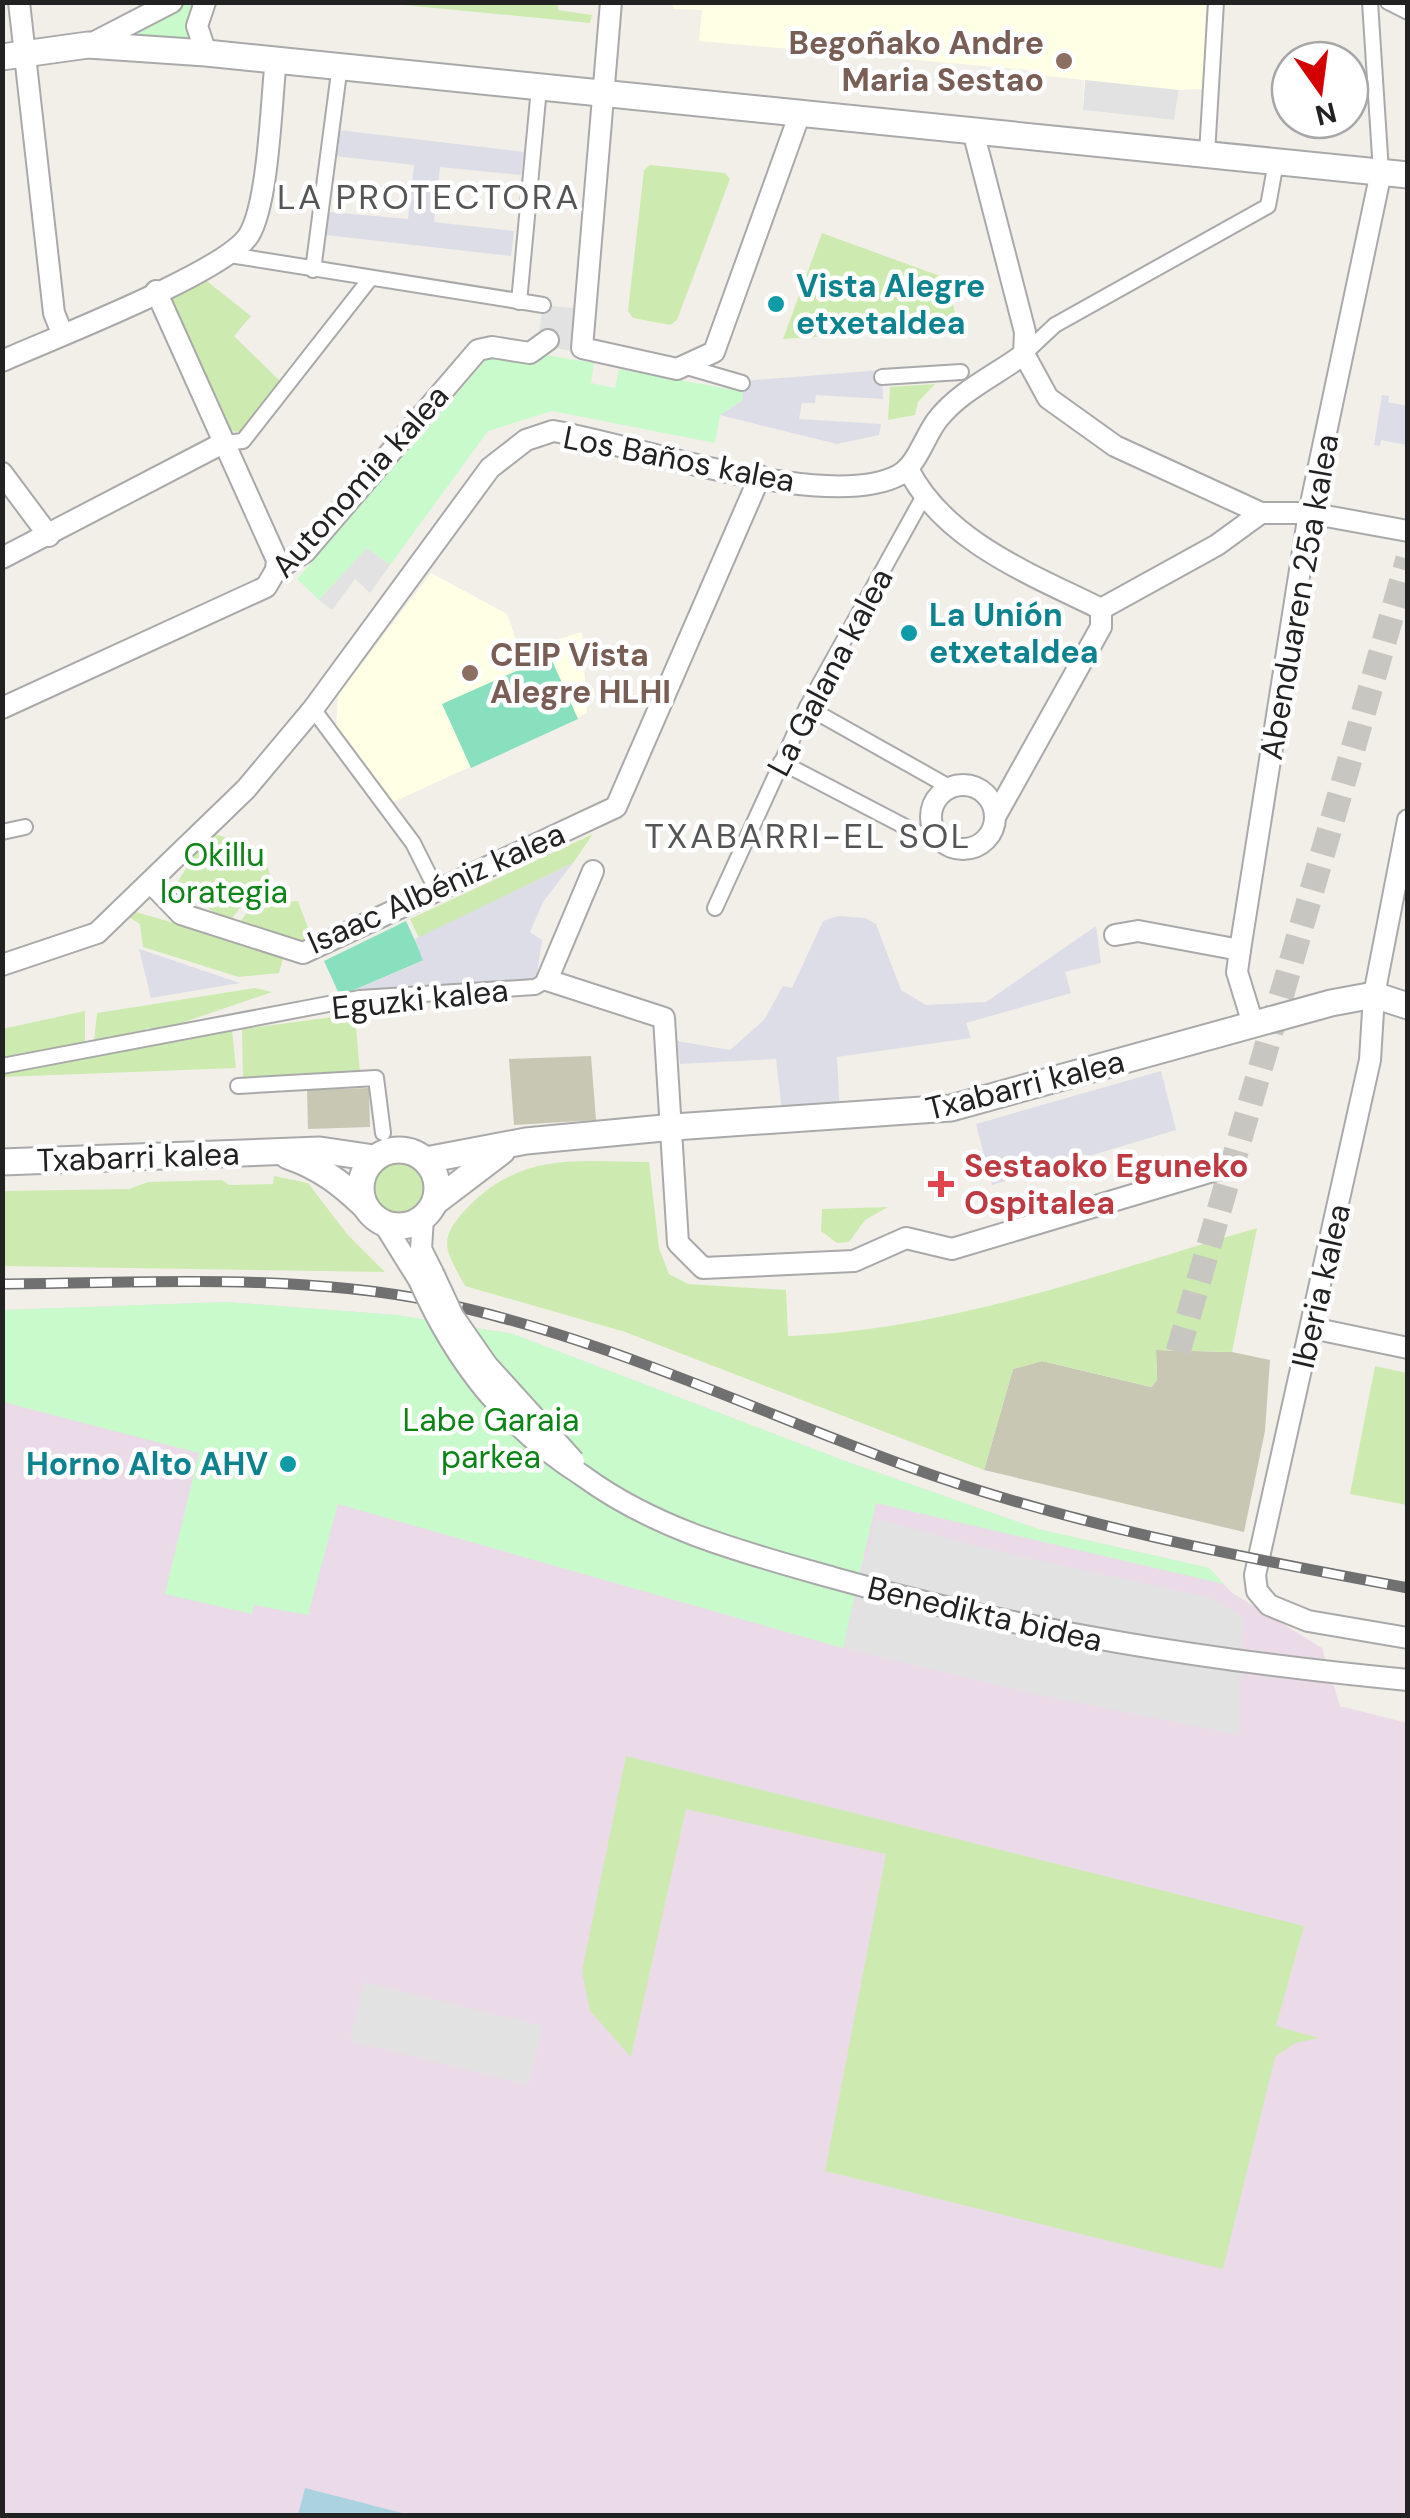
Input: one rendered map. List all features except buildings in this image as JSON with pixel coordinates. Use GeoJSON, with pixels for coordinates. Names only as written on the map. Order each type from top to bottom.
{"type":"FeatureCollection","features":[{"type":"Feature","properties":{"kind":"street"},"geometry":{"type":"LineString","coordinates":[[20,2],[13,56],[54,312],[62,333]]}},
{"type":"Feature","properties":{"kind":"street"},"geometry":{"type":"LineString","coordinates":[[88,45],[172,2]]}},
{"type":"Feature","properties":{"kind":"street"},"geometry":{"type":"LineString","coordinates":[[205,2],[197,26],[206,53]]}},
{"type":"Feature","properties":{"kind":"street"},"geometry":{"type":"LineString","coordinates":[[611,2],[582,348],[668,368],[687,367],[742,384]]}},
{"type":"Feature","properties":{"kind":"street"},"geometry":{"type":"LineString","coordinates":[[1207,154],[1216,2]]}},
{"type":"Feature","properties":{"kind":"street"},"geometry":{"type":"LineString","coordinates":[[1370,2],[1381,172]]}},
{"type":"Feature","properties":{"kind":"street"},"geometry":{"type":"LineString","coordinates":[[1388,2],[1408,12]]}},
{"type":"Feature","properties":{"kind":"street"},"geometry":{"type":"LineString","coordinates":[[13,56],[88,45],[206,53],[1408,175]]}},
{"type":"Feature","properties":{"kind":"street"},"geometry":{"type":"LineString","coordinates":[[2,361],[230,255],[249,235],[259,209],[276,59]]}},
{"type":"Feature","properties":{"kind":"street"},"geometry":{"type":"LineString","coordinates":[[313,270],[340,65]]}},
{"type":"Feature","properties":{"kind":"street"},"geometry":{"type":"LineString","coordinates":[[519,302],[539,88]]}},
{"type":"Feature","properties":{"kind":"street"},"geometry":{"type":"LineString","coordinates":[[687,367],[714,352],[720,342],[799,116]]}},
{"type":"Feature","properties":{"kind":"street"},"geometry":{"type":"LineString","coordinates":[[973,131],[1025,332],[1024,354],[1048,398],[1097,434],[1261,513],[1309,513],[1408,531]]}},
{"type":"Feature","properties":{"kind":"street"},"geometry":{"type":"LineString","coordinates":[[1101,609],[988,554],[925,494],[908,469],[937,420],[955,401],[1024,354],[1055,325],[1268,206],[1276,162]]}},
{"type":"Feature","properties":{"kind":"street","name":"Abenduaren 25a kalea"},"geometry":{"type":"LineString","coordinates":[[1253,1024],[1237,972],[1240,950],[1309,513],[1381,172]]}},
{"type":"Feature","properties":{"kind":"street"},"geometry":{"type":"LineString","coordinates":[[230,255],[543,305]]}},
{"type":"Feature","properties":{"kind":"street"},"geometry":{"type":"LineString","coordinates":[[2,558],[223,443],[244,441],[370,279]]}},
{"type":"Feature","properties":{"kind":"street"},"geometry":{"type":"LineString","coordinates":[[156,291],[277,560],[276,570]]}},
{"type":"Feature","properties":{"kind":"street","name":"Autonomia kalea"},"geometry":{"type":"LineString","coordinates":[[2,708],[266,587],[276,570],[305,552],[478,350],[492,347],[530,353],[548,340]]}},
{"type":"Feature","properties":{"kind":"street"},"geometry":{"type":"LineString","coordinates":[[882,377],[961,372]]}},
{"type":"Feature","properties":{"kind":"street","name":"Los Baños kalea"},"geometry":{"type":"LineString","coordinates":[[2,965],[98,933],[246,789],[314,709],[490,468],[526,440],[553,431],[832,489],[857,488],[908,469]]}},
{"type":"Feature","properties":{"kind":"street"},"geometry":{"type":"LineString","coordinates":[[2,474],[49,536]]}},
{"type":"Feature","properties":{"kind":"street","name":"Isaac Albéniz kalea"},"geometry":{"type":"LineString","coordinates":[[152,882],[181,914],[303,952],[616,807],[760,476]]}},
{"type":"Feature","properties":{"kind":"street","name":"La Galana kalea"},"geometry":{"type":"LineString","coordinates":[[716,908],[808,707],[925,494]]}},
{"type":"Feature","properties":{"kind":"street"},"geometry":{"type":"LineString","coordinates":[[1101,609],[1217,545],[1261,513]]}},
{"type":"Feature","properties":{"kind":"street"},"geometry":{"type":"LineString","coordinates":[[781,762],[920,836],[974,846],[989,835],[995,817],[1101,627],[1101,609]]}},
{"type":"Feature","properties":{"kind":"street"},"geometry":{"type":"LineString","coordinates":[[808,707],[951,788],[977,788],[990,801],[995,817]]}},
{"type":"Feature","properties":{"kind":"street"},"geometry":{"type":"LineString","coordinates":[[314,709],[412,843],[438,892]]}},
{"type":"Feature","properties":{"kind":"street"},"geometry":{"type":"LineString","coordinates":[[947,844],[931,820],[936,800],[951,788]]}},
{"type":"Feature","properties":{"kind":"street","name":"Iberia kalea"},"geometry":{"type":"LineString","coordinates":[[1408,820],[1374,995],[1370,1060],[1254,1575],[1258,1592],[1268,1605],[1308,1621],[1408,1638]]}},
{"type":"Feature","properties":{"kind":"street"},"geometry":{"type":"LineString","coordinates":[[2,832],[25,827]]}},
{"type":"Feature","properties":{"kind":"street"},"geometry":{"type":"LineString","coordinates":[[546,980],[593,871]]}},
{"type":"Feature","properties":{"kind":"street"},"geometry":{"type":"LineString","coordinates":[[1116,935],[1138,931],[1240,950]]}},
{"type":"Feature","properties":{"kind":"street","name":"Eguzki kalea"},"geometry":{"type":"LineString","coordinates":[[2,1066],[308,1011],[360,998],[535,988],[546,980],[664,1018],[674,1126]]}},
{"type":"Feature","properties":{"kind":"street"},"geometry":{"type":"LineString","coordinates":[[1374,995],[1408,1006]]}},
{"type":"Feature","properties":{"kind":"street","name":"Txabarri kalea"},"geometry":{"type":"LineString","coordinates":[[426,1160],[514,1144],[674,1126],[951,1108],[1253,1024],[1374,995]]}},
{"type":"Feature","properties":{"kind":"street"},"geometry":{"type":"LineString","coordinates":[[238,1086],[376,1078],[383,1133]]}},
{"type":"Feature","properties":{"kind":"street"},"geometry":{"type":"LineString","coordinates":[[674,1126],[670,1152],[678,1244],[688,1258],[703,1268],[854,1262],[906,1238],[952,1249],[1223,1168]]}},
{"type":"Feature","properties":{"kind":"street"},"geometry":{"type":"LineString","coordinates":[[374,1215],[410,1225],[514,1144]]}},
{"type":"Feature","properties":{"kind":"street"},"geometry":{"type":"LineString","coordinates":[[374,1215],[361,1180],[374,1158],[396,1150],[426,1160],[437,1180],[421,1249],[426,1277]]}},
{"type":"Feature","properties":{"kind":"street","name":"Txabarri kalea"},"geometry":{"type":"LineString","coordinates":[[2,1162],[337,1151],[374,1158]]}},
{"type":"Feature","properties":{"kind":"street"},"geometry":{"type":"LineString","coordinates":[[274,1152],[313,1165],[374,1215],[426,1277]]}},
{"type":"Feature","properties":{"kind":"street","name":"Benedikta bidea"},"geometry":{"type":"LineString","coordinates":[[426,1277],[513,1399],[564,1448],[584,1476],[618,1500],[690,1535],[896,1595],[1100,1642],[1222,1662],[1408,1680]]}},
{"type":"Feature","properties":{"kind":"street"},"geometry":{"type":"LineString","coordinates":[[1312,1328],[1408,1348]]}},
{"type":"Feature","properties":{"kind":"shaded area","name":"Begoñako Andre Maria Sestao"},"geometry":{"type":"Polygon","coordinates":[[[674,2],[1206,3],[1203,89],[1179,90],[1174,120],[1083,110],[1084,80],[1030,74],[1030,70],[699,41],[702,10],[673,9],[674,2]]]}},
{"type":"Feature","properties":{"kind":"shaded area"},"geometry":{"type":"Polygon","coordinates":[[[1085,80],[1179,90],[1174,120],[1083,110],[1085,80]]]}},
{"type":"Feature","properties":{"kind":"shaded area","name":"LA PROTECTORA"},"geometry":{"type":"Polygon","coordinates":[[[338,130],[524,152],[521,175],[440,167],[434,222],[514,231],[511,256],[326,235],[329,212],[408,219],[414,165],[335,156],[338,130]]]}},
{"type":"Feature","properties":{"kind":"shaded area"},"geometry":{"type":"Polygon","coordinates":[[[543,305],[583,309],[583,353],[560,349],[539,333],[543,305]]]}},
{"type":"Feature","properties":{"kind":"shaded area"},"geometry":{"type":"Polygon","coordinates":[[[882,370],[883,399],[816,395],[815,403],[802,403],[799,419],[881,424],[879,435],[837,444],[720,415],[743,400],[742,383],[882,370]]]}},
{"type":"Feature","properties":{"kind":"shaded area"},"geometry":{"type":"Polygon","coordinates":[[[1382,395],[1389,396],[1388,402],[1407,406],[1407,445],[1381,440],[1380,446],[1374,445],[1382,395]]]}},
{"type":"Feature","properties":{"kind":"shaded area"},"geometry":{"type":"Polygon","coordinates":[[[367,548],[390,565],[370,593],[355,579],[332,610],[319,600],[367,548]]]}},
{"type":"Feature","properties":{"kind":"shaded area","name":"CEIP Vista Alegre HLHI"},"geometry":{"type":"Polygon","coordinates":[[[431,573],[507,614],[520,651],[582,632],[587,713],[389,804],[336,728],[338,695],[431,573]]]}},
{"type":"Feature","properties":{"kind":"shaded area"},"geometry":{"type":"Polygon","coordinates":[[[573,863],[543,902],[530,932],[542,940],[535,987],[340,996],[423,961],[415,939],[573,863]]]}},
{"type":"Feature","properties":{"kind":"shaded area"},"geometry":{"type":"Polygon","coordinates":[[[838,916],[865,918],[876,924],[901,990],[926,1005],[986,1002],[1096,926],[1101,963],[1065,972],[1071,993],[966,1023],[971,1038],[837,1057],[840,1118],[783,1121],[776,1059],[680,1064],[677,1041],[730,1050],[764,1020],[783,986],[792,988],[823,921],[838,916]]]}},
{"type":"Feature","properties":{"kind":"shaded area"},"geometry":{"type":"Polygon","coordinates":[[[139,949],[240,983],[151,998],[139,949]]]}},
{"type":"Feature","properties":{"kind":"shaded area"},"geometry":{"type":"Polygon","coordinates":[[[591,1056],[596,1120],[514,1125],[509,1059],[591,1056]]]}},
{"type":"Feature","properties":{"kind":"shaded area"},"geometry":{"type":"Polygon","coordinates":[[[1161,1071],[1176,1130],[992,1185],[976,1124],[1161,1071]]]}},
{"type":"Feature","properties":{"kind":"shaded area"},"geometry":{"type":"Polygon","coordinates":[[[369,1088],[370,1127],[308,1129],[307,1090],[369,1088]]]}},
{"type":"Feature","properties":{"kind":"shaded area"},"geometry":{"type":"Polygon","coordinates":[[[227,1302],[396,1315],[513,1334],[845,1461],[1038,1529],[1209,1568],[1231,1592],[1322,1648],[1340,1706],[1407,1723],[1407,2515],[3,2515],[2,1310],[227,1302]]]}},
{"type":"Feature","properties":{"kind":"shaded area"},"geometry":{"type":"Polygon","coordinates":[[[1156,1350],[1232,1352],[1270,1360],[1265,1431],[1244,1532],[984,1470],[1013,1369],[1042,1361],[1151,1387],[1157,1380],[1156,1350]]]}},
{"type":"Feature","properties":{"kind":"shaded area"},"geometry":{"type":"Polygon","coordinates":[[[877,1519],[982,1548],[1211,1598],[1242,1616],[1239,1735],[1036,1694],[843,1648],[877,1519]]]}},
{"type":"Feature","properties":{"kind":"shaded area"},"geometry":{"type":"Polygon","coordinates":[[[364,1982],[543,2026],[528,2085],[350,2041],[364,1982]]]}},
{"type":"Feature","properties":{"kind":"green space"},"geometry":{"type":"Polygon","coordinates":[[[183,3],[193,3],[190,25],[195,40],[121,35],[183,3]]]}},
{"type":"Feature","properties":{"kind":"green space"},"geometry":{"type":"Polygon","coordinates":[[[383,3],[558,3],[558,10],[592,15],[590,23],[383,3]]]}},
{"type":"Feature","properties":{"kind":"green space"},"geometry":{"type":"Polygon","coordinates":[[[650,165],[725,173],[730,179],[677,320],[670,325],[633,318],[628,311],[644,170],[650,165]]]}},
{"type":"Feature","properties":{"kind":"green space"},"geometry":{"type":"Polygon","coordinates":[[[822,233],[948,279],[958,328],[783,339],[822,233]]]}},
{"type":"Feature","properties":{"kind":"green space"},"geometry":{"type":"Polygon","coordinates":[[[203,278],[251,316],[234,336],[280,381],[239,432],[225,430],[162,295],[203,278]]]}},
{"type":"Feature","properties":{"kind":"green space"},"geometry":{"type":"Polygon","coordinates":[[[490,355],[527,361],[546,355],[594,363],[591,383],[615,388],[619,369],[745,392],[743,400],[720,415],[715,443],[552,411],[488,431],[390,565],[367,548],[319,600],[297,579],[490,355]]]}},
{"type":"Feature","properties":{"kind":"green space"},"geometry":{"type":"Polygon","coordinates":[[[935,384],[918,402],[915,415],[888,420],[890,387],[935,384]]]}},
{"type":"Feature","properties":{"kind":"green space"},"geometry":{"type":"Polygon","coordinates":[[[550,656],[578,719],[471,768],[442,704],[550,656]]]}},
{"type":"Feature","properties":{"kind":"green space","name":"Okillu lorategia"},"geometry":{"type":"Polygon","coordinates":[[[208,832],[262,849],[275,891],[248,897],[228,924],[177,883],[208,832]]]}},
{"type":"Feature","properties":{"kind":"green space"},"geometry":{"type":"Polygon","coordinates":[[[593,834],[573,863],[419,938],[410,919],[593,834]]]}},
{"type":"Feature","properties":{"kind":"green space"},"geometry":{"type":"Polygon","coordinates":[[[298,901],[311,936],[298,945],[236,928],[253,904],[298,901]]]}},
{"type":"Feature","properties":{"kind":"green space"},"geometry":{"type":"Polygon","coordinates":[[[136,912],[284,955],[279,973],[239,977],[143,947],[140,924],[129,917],[136,912]]]}},
{"type":"Feature","properties":{"kind":"green space"},"geometry":{"type":"Polygon","coordinates":[[[406,921],[424,960],[340,996],[324,961],[406,921]]]}},
{"type":"Feature","properties":{"kind":"green space"},"geometry":{"type":"Polygon","coordinates":[[[255,988],[272,992],[161,1030],[147,1028],[143,1033],[94,1042],[97,1013],[255,988]]]}},
{"type":"Feature","properties":{"kind":"green space"},"geometry":{"type":"Polygon","coordinates":[[[85,1011],[85,1043],[3,1059],[2,1029],[85,1011]]]}},
{"type":"Feature","properties":{"kind":"green space"},"geometry":{"type":"Polygon","coordinates":[[[355,1014],[360,1073],[243,1081],[242,1029],[355,1014]]]}},
{"type":"Feature","properties":{"kind":"green space"},"geometry":{"type":"Polygon","coordinates":[[[232,1030],[236,1068],[3,1077],[2,1070],[232,1030]]]}},
{"type":"Feature","properties":{"kind":"green space"},"geometry":{"type":"Polygon","coordinates":[[[398,1159],[420,1168],[429,1190],[420,1212],[398,1221],[376,1212],[367,1190],[376,1168],[398,1159]]]}},
{"type":"Feature","properties":{"kind":"green space"},"geometry":{"type":"Polygon","coordinates":[[[649,1162],[659,1248],[669,1274],[688,1284],[786,1290],[788,1336],[908,1323],[967,1311],[1257,1228],[1232,1352],[1156,1350],[1157,1380],[1152,1387],[1042,1361],[1013,1369],[984,1470],[625,1332],[465,1286],[449,1253],[448,1236],[469,1206],[490,1188],[510,1176],[553,1163],[649,1162]]]}},
{"type":"Feature","properties":{"kind":"green space"},"geometry":{"type":"Polygon","coordinates":[[[274,1176],[308,1183],[347,1234],[385,1272],[3,1266],[3,1191],[129,1189],[148,1182],[222,1180],[229,1185],[273,1184],[274,1176]]]}},
{"type":"Feature","properties":{"kind":"green space"},"geometry":{"type":"Polygon","coordinates":[[[888,1207],[865,1220],[849,1242],[837,1243],[821,1231],[822,1209],[888,1207]]]}},
{"type":"Feature","properties":{"kind":"green space","name":"Labe Garaia parkea"},"geometry":{"type":"Polygon","coordinates":[[[227,1302],[396,1315],[513,1334],[845,1461],[1038,1529],[1209,1568],[1224,1584],[876,1503],[843,1648],[338,1504],[308,1615],[254,1605],[252,1614],[165,1594],[199,1453],[3,1402],[2,1310],[227,1302]]]}},
{"type":"Feature","properties":{"kind":"green space"},"geometry":{"type":"Polygon","coordinates":[[[1375,1366],[1407,1373],[1407,1505],[1350,1494],[1375,1366]]]}},
{"type":"Feature","properties":{"kind":"green space"},"geometry":{"type":"Polygon","coordinates":[[[626,1756],[1304,1926],[1276,2026],[1319,2038],[1295,2043],[1275,2057],[1223,2269],[825,2171],[886,1854],[686,1809],[631,2057],[590,2011],[582,1971],[626,1756]]]}},
{"type":"Feature","properties":{"kind":"water"},"geometry":{"type":"Polygon","coordinates":[[[305,2488],[410,2515],[298,2515],[305,2488]]]}},
{"type":"Feature","properties":{"kind":"tunnel"},"geometry":{"type":"LineString","coordinates":[[1178,1352],[1408,559]]}},
{"type":"Feature","properties":{"kind":"railway"},"geometry":{"type":"LineString","coordinates":[[2,1284],[272,1283],[379,1292],[432,1301],[555,1333],[614,1353],[909,1467],[1031,1506],[1219,1551],[1408,1588]]}},
{"type":"Feature","properties":{"kind":"place","name":"Begoñako Andre Maria Sestao"},"geometry":{"type":"Point","coordinates":[1064,61]}},
{"type":"Feature","properties":{"kind":"place","name":"Vista Alegre etxetaldea"},"geometry":{"type":"Point","coordinates":[776,304]}},
{"type":"Feature","properties":{"kind":"place","name":"La Unión etxetaldea"},"geometry":{"type":"Point","coordinates":[909,633]}},
{"type":"Feature","properties":{"kind":"place","name":"CEIP Vista Alegre HLHI"},"geometry":{"type":"Point","coordinates":[470,673]}},
{"type":"Feature","properties":{"kind":"place","name":"Sestaoko Eguneko Ospitalea"},"geometry":{"type":"Point","coordinates":[941,1184]}},
{"type":"Feature","properties":{"kind":"place","name":"Horno Alto AHV"},"geometry":{"type":"Point","coordinates":[288,1464]}},
{"type":"Feature","properties":{"kind":"district","name":"LA PROTECTORA"},"geometry":{"type":"Point","coordinates":[429,197]}},
{"type":"Feature","properties":{"kind":"district","name":"TXABARRI-EL SOL"},"geometry":{"type":"Point","coordinates":[808,836]}}]}
